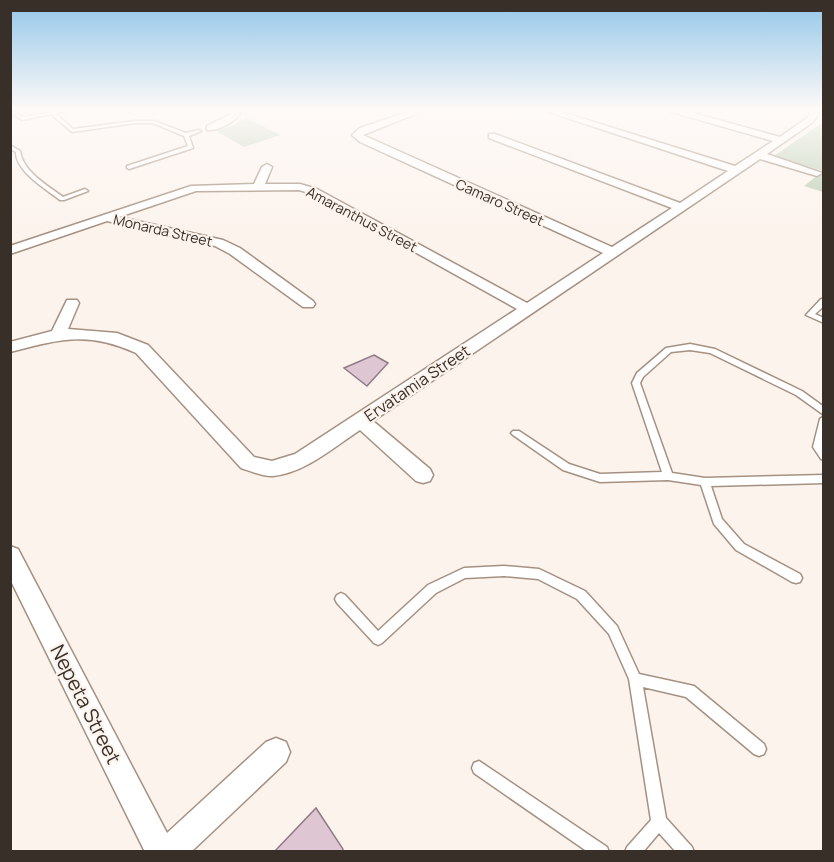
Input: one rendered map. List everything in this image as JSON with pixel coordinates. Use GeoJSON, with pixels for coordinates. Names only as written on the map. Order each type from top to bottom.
{"type":"FeatureCollection","features":[{"type":"Feature","properties":{"kind":"street","name":"Camaro Street"},"geometry":{"type":"LineString","coordinates":[[384,149],[612,252]]}},
{"type":"Feature","properties":{"kind":"street"},"geometry":{"type":"LineString","coordinates":[[527,149],[681,207]]}},
{"type":"Feature","properties":{"kind":"street"},"geometry":{"type":"LineString","coordinates":[[671,149],[736,170]]}},
{"type":"Feature","properties":{"kind":"street","name":"Ervatamia Street"},"geometry":{"type":"LineString","coordinates":[[10,347],[58,334],[90,334],[117,338],[142,349],[248,463],[272,469],[301,460],[767,149]]}},
{"type":"Feature","properties":{"kind":"street"},"geometry":{"type":"LineString","coordinates":[[759,155],[817,173]]}},
{"type":"Feature","properties":{"kind":"street"},"geometry":{"type":"LineString","coordinates":[[258,187],[267,167]]}},
{"type":"Feature","properties":{"kind":"street","name":"Amaranthus Street"},"geometry":{"type":"LineString","coordinates":[[10,250],[195,188],[300,187],[313,190],[528,309]]}},
{"type":"Feature","properties":{"kind":"street","name":"Monarda Street"},"geometry":{"type":"LineString","coordinates":[[106,218],[219,243],[235,251],[308,304]]}},
{"type":"Feature","properties":{"kind":"street"},"geometry":{"type":"LineString","coordinates":[[58,334],[72,303]]}},
{"type":"Feature","properties":{"kind":"street"},"geometry":{"type":"LineString","coordinates":[[360,420],[423,475]]}},
{"type":"Feature","properties":{"kind":"street","name":"Nepeta Street"},"geometry":{"type":"LineString","coordinates":[[10,556],[161,852]]}},
{"type":"Feature","properties":{"kind":"street"},"geometry":{"type":"LineString","coordinates":[[169,852],[276,752]]}},
{"type":"Feature","properties":{"kind":"lane"},"geometry":{"type":"LineString","coordinates":[[14,149],[18,152],[18,159],[30,174],[62,199],[85,191]]}},
{"type":"Feature","properties":{"kind":"lane"},"geometry":{"type":"LineString","coordinates":[[129,167],[184,149]]}},
{"type":"Feature","properties":{"kind":"lane"},"geometry":{"type":"LineString","coordinates":[[824,301],[810,315],[824,321]]}},
{"type":"Feature","properties":{"kind":"lane"},"geometry":{"type":"LineString","coordinates":[[668,476],[636,383],[640,375],[669,350],[690,347],[712,351],[799,393],[824,412]]}},
{"type":"Feature","properties":{"kind":"lane"},"geometry":{"type":"LineString","coordinates":[[824,419],[818,447],[824,456]]}},
{"type":"Feature","properties":{"kind":"lane"},"geometry":{"type":"LineString","coordinates":[[516,433],[566,466],[600,478],[668,476],[705,482],[824,479]]}},
{"type":"Feature","properties":{"kind":"lane"},"geometry":{"type":"LineString","coordinates":[[705,482],[718,521],[740,548],[796,578]]}},
{"type":"Feature","properties":{"kind":"lane"},"geometry":{"type":"LineString","coordinates":[[341,599],[378,639],[432,589],[464,573],[504,571],[540,574],[581,595],[613,630],[634,679],[659,822],[687,852]]}},
{"type":"Feature","properties":{"kind":"lane"},"geometry":{"type":"LineString","coordinates":[[634,679],[690,691],[759,749]]}},
{"type":"Feature","properties":{"kind":"lane"},"geometry":{"type":"LineString","coordinates":[[479,768],[602,852]]}},
{"type":"Feature","properties":{"kind":"lane"},"geometry":{"type":"LineString","coordinates":[[632,852],[659,822]]}},
{"type":"Feature","properties":{"kind":"green space"},"geometry":{"type":"Polygon","coordinates":[[[784,149],[823,149],[823,171],[774,156],[784,149]]]}},
{"type":"Feature","properties":{"kind":"green space"},"geometry":{"type":"Polygon","coordinates":[[[823,171],[823,192],[804,186],[823,171]]]}},
{"type":"Feature","properties":{"kind":"building"},"geometry":{"type":"Polygon","coordinates":[[[374,355],[388,363],[367,386],[344,368],[374,355]]]}},
{"type":"Feature","properties":{"kind":"building"},"geometry":{"type":"Polygon","coordinates":[[[316,808],[343,849],[342,852],[274,852],[316,808]]]}}]}
